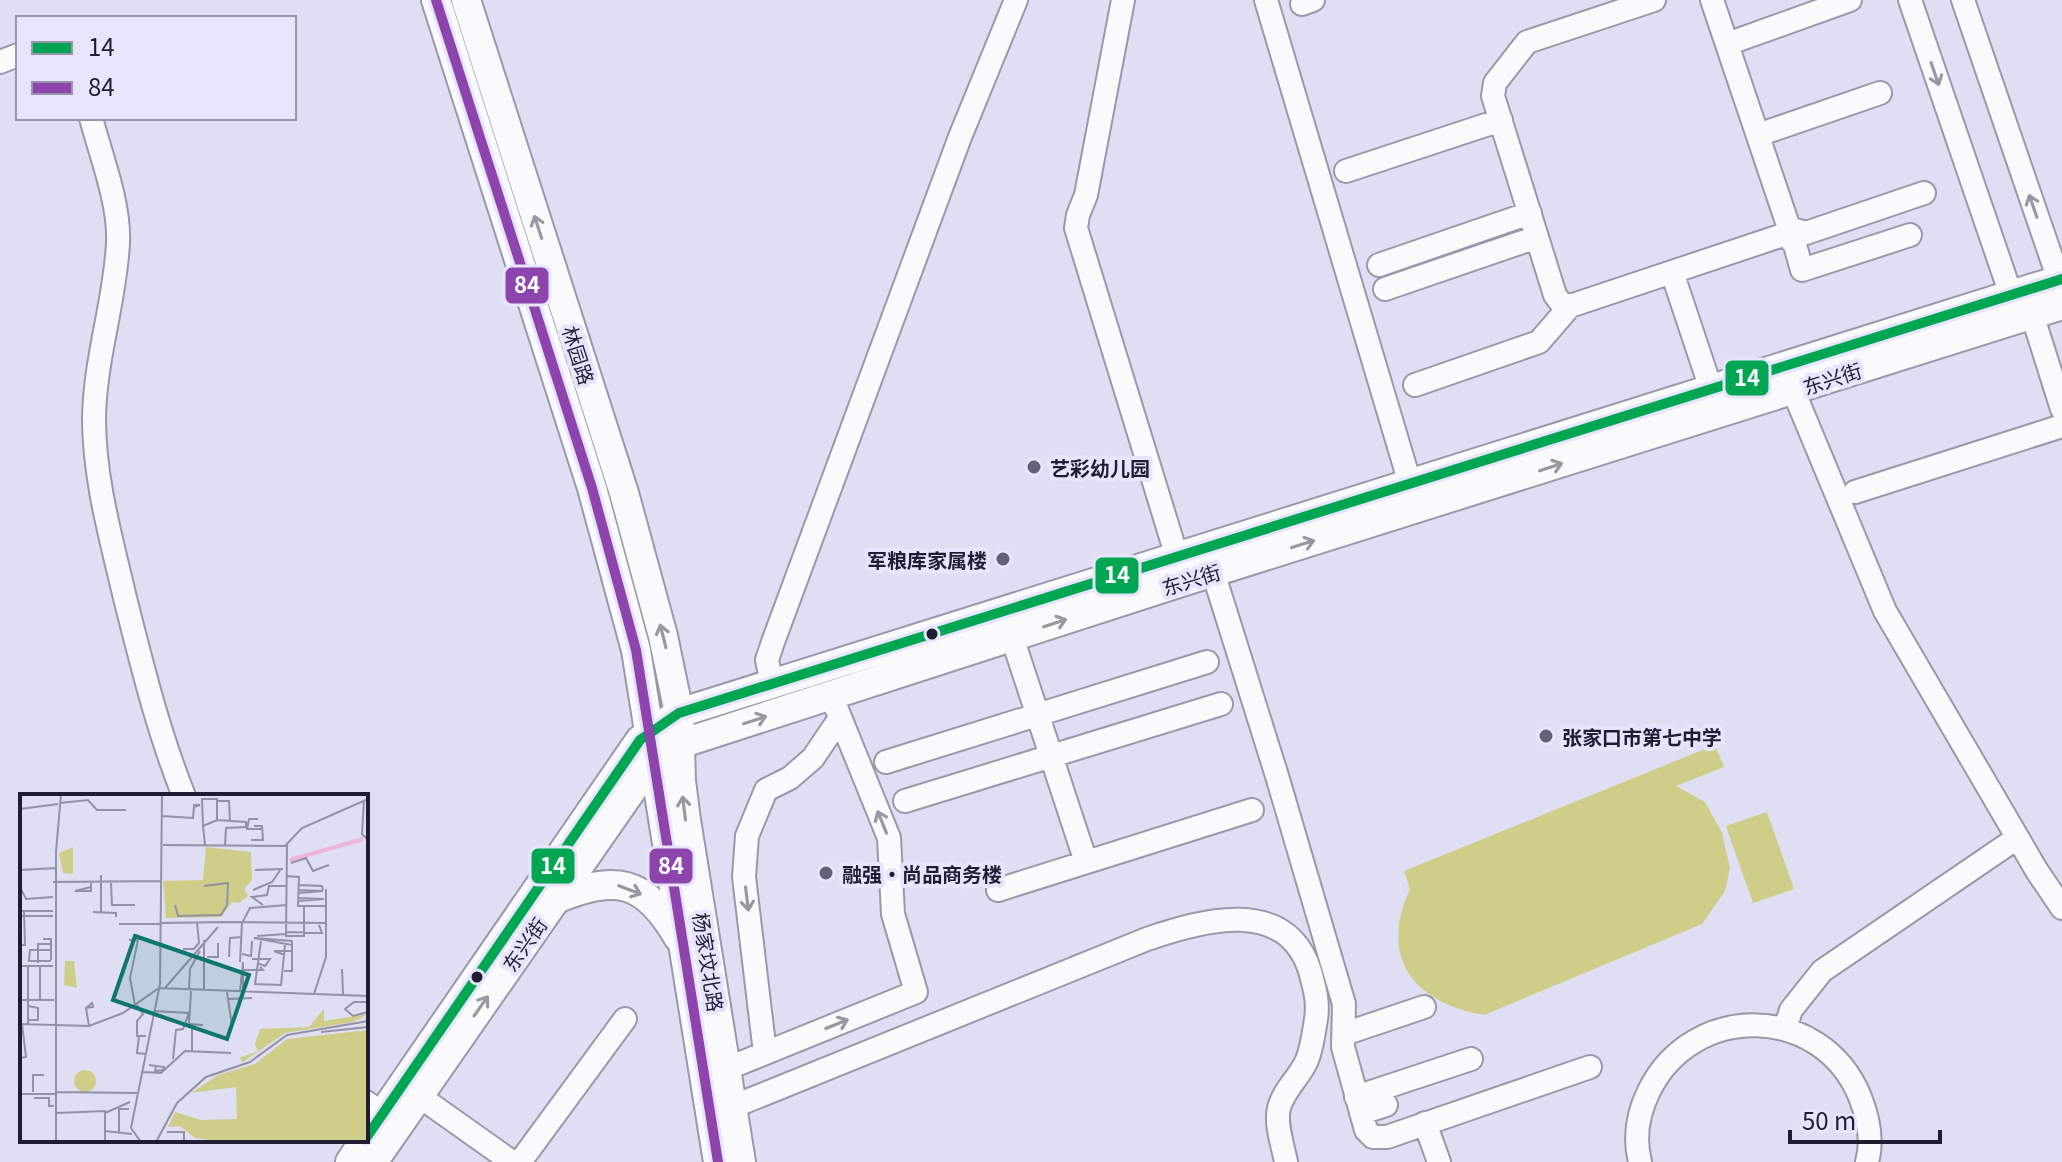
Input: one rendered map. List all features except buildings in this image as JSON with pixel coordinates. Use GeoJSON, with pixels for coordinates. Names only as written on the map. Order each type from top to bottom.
{"type":"FeatureCollection","features":[{"type":"Feature","properties":{"kind":"main road","name":"林园路"},"geometry":{"type":"LineString","coordinates":[[436,0],[592,488],[639,665],[650,731]]}},
{"type":"Feature","properties":{"kind":"main road","name":"林园路"},"geometry":{"type":"LineString","coordinates":[[466,0],[624,493],[663,636],[679,713]]}},
{"type":"Feature","properties":{"kind":"main road","name":"东兴街"},"geometry":{"type":"LineString","coordinates":[[1716,401],[1793,390],[2021,309],[2061,288]]}},
{"type":"Feature","properties":{"kind":"main road","name":"东兴街"},"geometry":{"type":"LineString","coordinates":[[368,1135],[640,740],[679,713],[772,683],[1181,568],[2021,309]]}},
{"type":"Feature","properties":{"kind":"main road","name":"东兴街"},"geometry":{"type":"LineString","coordinates":[[383,1113],[419,1096],[639,780],[655,761],[680,744],[835,707],[1181,568],[1213,572],[1413,496]]}},
{"type":"Feature","properties":{"kind":"main road"},"geometry":{"type":"LineString","coordinates":[[611,781],[631,723],[639,665]]}},
{"type":"Feature","properties":{"kind":"main road","name":"杨家坟北路"},"geometry":{"type":"LineString","coordinates":[[679,713],[686,820],[741,1162]]}},
{"type":"Feature","properties":{"kind":"main road","name":"杨家坟北路"},"geometry":{"type":"LineString","coordinates":[[650,731],[718,1162]]}},
{"type":"Feature","properties":{"kind":"main road"},"geometry":{"type":"LineString","coordinates":[[556,899],[589,885],[614,884],[634,890],[652,901],[667,918],[683,945]]}},
{"type":"Feature","properties":{"kind":"main road","name":"东兴街"},"geometry":{"type":"LineString","coordinates":[[373,1162],[383,1113]]}},
{"type":"Feature","properties":{"kind":"main road","name":"东兴街"},"geometry":{"type":"LineString","coordinates":[[350,1162],[363,1142]]}},
{"type":"Feature","properties":{"kind":"street"},"geometry":{"type":"LineString","coordinates":[[772,683],[767,660],[773,642],[960,137],[1016,0]]}},
{"type":"Feature","properties":{"kind":"street"},"geometry":{"type":"LineString","coordinates":[[1123,0],[1086,195],[1076,228],[1181,568]]}},
{"type":"Feature","properties":{"kind":"street"},"geometry":{"type":"LineString","coordinates":[[1266,0],[1413,496]]}},
{"type":"Feature","properties":{"kind":"street"},"geometry":{"type":"LineString","coordinates":[[1570,306],[1561,303],[1555,295],[1493,96],[1495,83],[1527,42],[1654,0]]}},
{"type":"Feature","properties":{"kind":"street"},"geometry":{"type":"LineString","coordinates":[[1712,0],[1802,270],[1910,235]]}},
{"type":"Feature","properties":{"kind":"street"},"geometry":{"type":"LineString","coordinates":[[1727,44],[1850,0]]}},
{"type":"Feature","properties":{"kind":"street"},"geometry":{"type":"LineString","coordinates":[[1910,0],[2021,309],[2062,409]]}},
{"type":"Feature","properties":{"kind":"street"},"geometry":{"type":"LineString","coordinates":[[1963,0],[2061,288]]}},
{"type":"Feature","properties":{"kind":"street"},"geometry":{"type":"LineString","coordinates":[[1758,135],[1880,93]]}},
{"type":"Feature","properties":{"kind":"street"},"geometry":{"type":"LineString","coordinates":[[92,120],[117,217],[118,242],[99,361],[94,416],[96,459],[104,511],[151,702],[183,794]]}},
{"type":"Feature","properties":{"kind":"street"},"geometry":{"type":"LineString","coordinates":[[1346,171],[1501,120]]}},
{"type":"Feature","properties":{"kind":"street"},"geometry":{"type":"LineString","coordinates":[[1415,385],[1539,342],[1570,306],[1787,231],[1806,233],[1924,193]]}},
{"type":"Feature","properties":{"kind":"street"},"geometry":{"type":"LineString","coordinates":[[1379,265],[1530,213]]}},
{"type":"Feature","properties":{"kind":"street"},"geometry":{"type":"LineString","coordinates":[[1385,289],[1537,237]]}},
{"type":"Feature","properties":{"kind":"street"},"geometry":{"type":"LineString","coordinates":[[1672,272],[1716,401]]}},
{"type":"Feature","properties":{"kind":"street"},"geometry":{"type":"LineString","coordinates":[[1793,390],[1885,611],[2017,838],[2062,908]]}},
{"type":"Feature","properties":{"kind":"street"},"geometry":{"type":"LineString","coordinates":[[1855,492],[2062,426]]}},
{"type":"Feature","properties":{"kind":"street"},"geometry":{"type":"LineString","coordinates":[[1213,572],[1344,1004],[1343,1047],[1366,1130],[1373,1137],[1387,1137],[1590,1067]]}},
{"type":"Feature","properties":{"kind":"street"},"geometry":{"type":"LineString","coordinates":[[1012,637],[1086,862]]}},
{"type":"Feature","properties":{"kind":"street"},"geometry":{"type":"LineString","coordinates":[[886,762],[1207,662]]}},
{"type":"Feature","properties":{"kind":"street"},"geometry":{"type":"LineString","coordinates":[[905,801],[1221,704]]}},
{"type":"Feature","properties":{"kind":"street"},"geometry":{"type":"LineString","coordinates":[[765,1053],[744,877],[747,836],[766,790],[790,778],[813,758],[835,707]]}},
{"type":"Feature","properties":{"kind":"street"},"geometry":{"type":"LineString","coordinates":[[726,1069],[916,992],[893,914],[889,838],[835,707]]}},
{"type":"Feature","properties":{"kind":"street"},"geometry":{"type":"LineString","coordinates":[[998,890],[1252,810]]}},
{"type":"Feature","properties":{"kind":"street"},"geometry":{"type":"LineString","coordinates":[[1785,1029],[1791,1010],[1822,971],[2017,838]]}},
{"type":"Feature","properties":{"kind":"street"},"geometry":{"type":"LineString","coordinates":[[732,1107],[1147,939],[1192,923],[1220,918],[1278,928],[1296,944],[1307,963],[1316,990],[1317,1016],[1307,1062],[1286,1092],[1278,1110],[1286,1162]]}},
{"type":"Feature","properties":{"kind":"street"},"geometry":{"type":"LineString","coordinates":[[1344,1034],[1424,1007]]}},
{"type":"Feature","properties":{"kind":"street"},"geometry":{"type":"LineString","coordinates":[[520,1162],[625,1019]]}},
{"type":"Feature","properties":{"kind":"street"},"geometry":{"type":"LineString","coordinates":[[1640,1162],[1636,1148],[1641,1108],[1658,1073],[1685,1045],[1721,1028],[1760,1024],[1797,1032],[1829,1052],[1853,1080],[1867,1115],[1867,1162]]}},
{"type":"Feature","properties":{"kind":"street"},"geometry":{"type":"LineString","coordinates":[[1358,1105],[1471,1059]]}},
{"type":"Feature","properties":{"kind":"street"},"geometry":{"type":"LineString","coordinates":[[419,1096],[512,1162]]}},
{"type":"Feature","properties":{"kind":"street"},"geometry":{"type":"LineString","coordinates":[[1358,1105],[1386,1105]]}},
{"type":"Feature","properties":{"kind":"street"},"geometry":{"type":"LineString","coordinates":[[1425,1123],[1439,1162]]}},
{"type":"Feature","properties":{"kind":"shaded area"},"geometry":{"type":"Polygon","coordinates":[[[1715,745],[1724,767],[1676,786],[1705,802],[1722,833],[1730,868],[1725,891],[1702,924],[1484,1015],[1438,1000],[1421,988],[1409,973],[1401,956],[1398,936],[1401,914],[1410,889],[1404,871],[1715,745]]]}},
{"type":"Feature","properties":{"kind":"shaded area"},"geometry":{"type":"Polygon","coordinates":[[[1767,812],[1794,889],[1753,903],[1726,826],[1767,812]]]}},
{"type":"Feature","properties":{"kind":"transit line","name":"84"},"geometry":{"type":"LineString","coordinates":[[436,0],[592,488],[636,650],[718,1162]]}},
{"type":"Feature","properties":{"kind":"transit line","name":"14"},"geometry":{"type":"LineString","coordinates":[[368,1135],[640,740],[679,713],[2062,279]]}},
{"type":"Feature","properties":{"kind":"place","name":"艺彩幼儿园"},"geometry":{"type":"Point","coordinates":[1034,467]}},
{"type":"Feature","properties":{"kind":"place","name":"军粮库家属楼"},"geometry":{"type":"Point","coordinates":[1003,559]}},
{"type":"Feature","properties":{"kind":"place","name":"张家口市第七中学"},"geometry":{"type":"Point","coordinates":[1546,736]}},
{"type":"Feature","properties":{"kind":"place","name":"融强·尚品商务楼"},"geometry":{"type":"Point","coordinates":[826,873]}}]}
